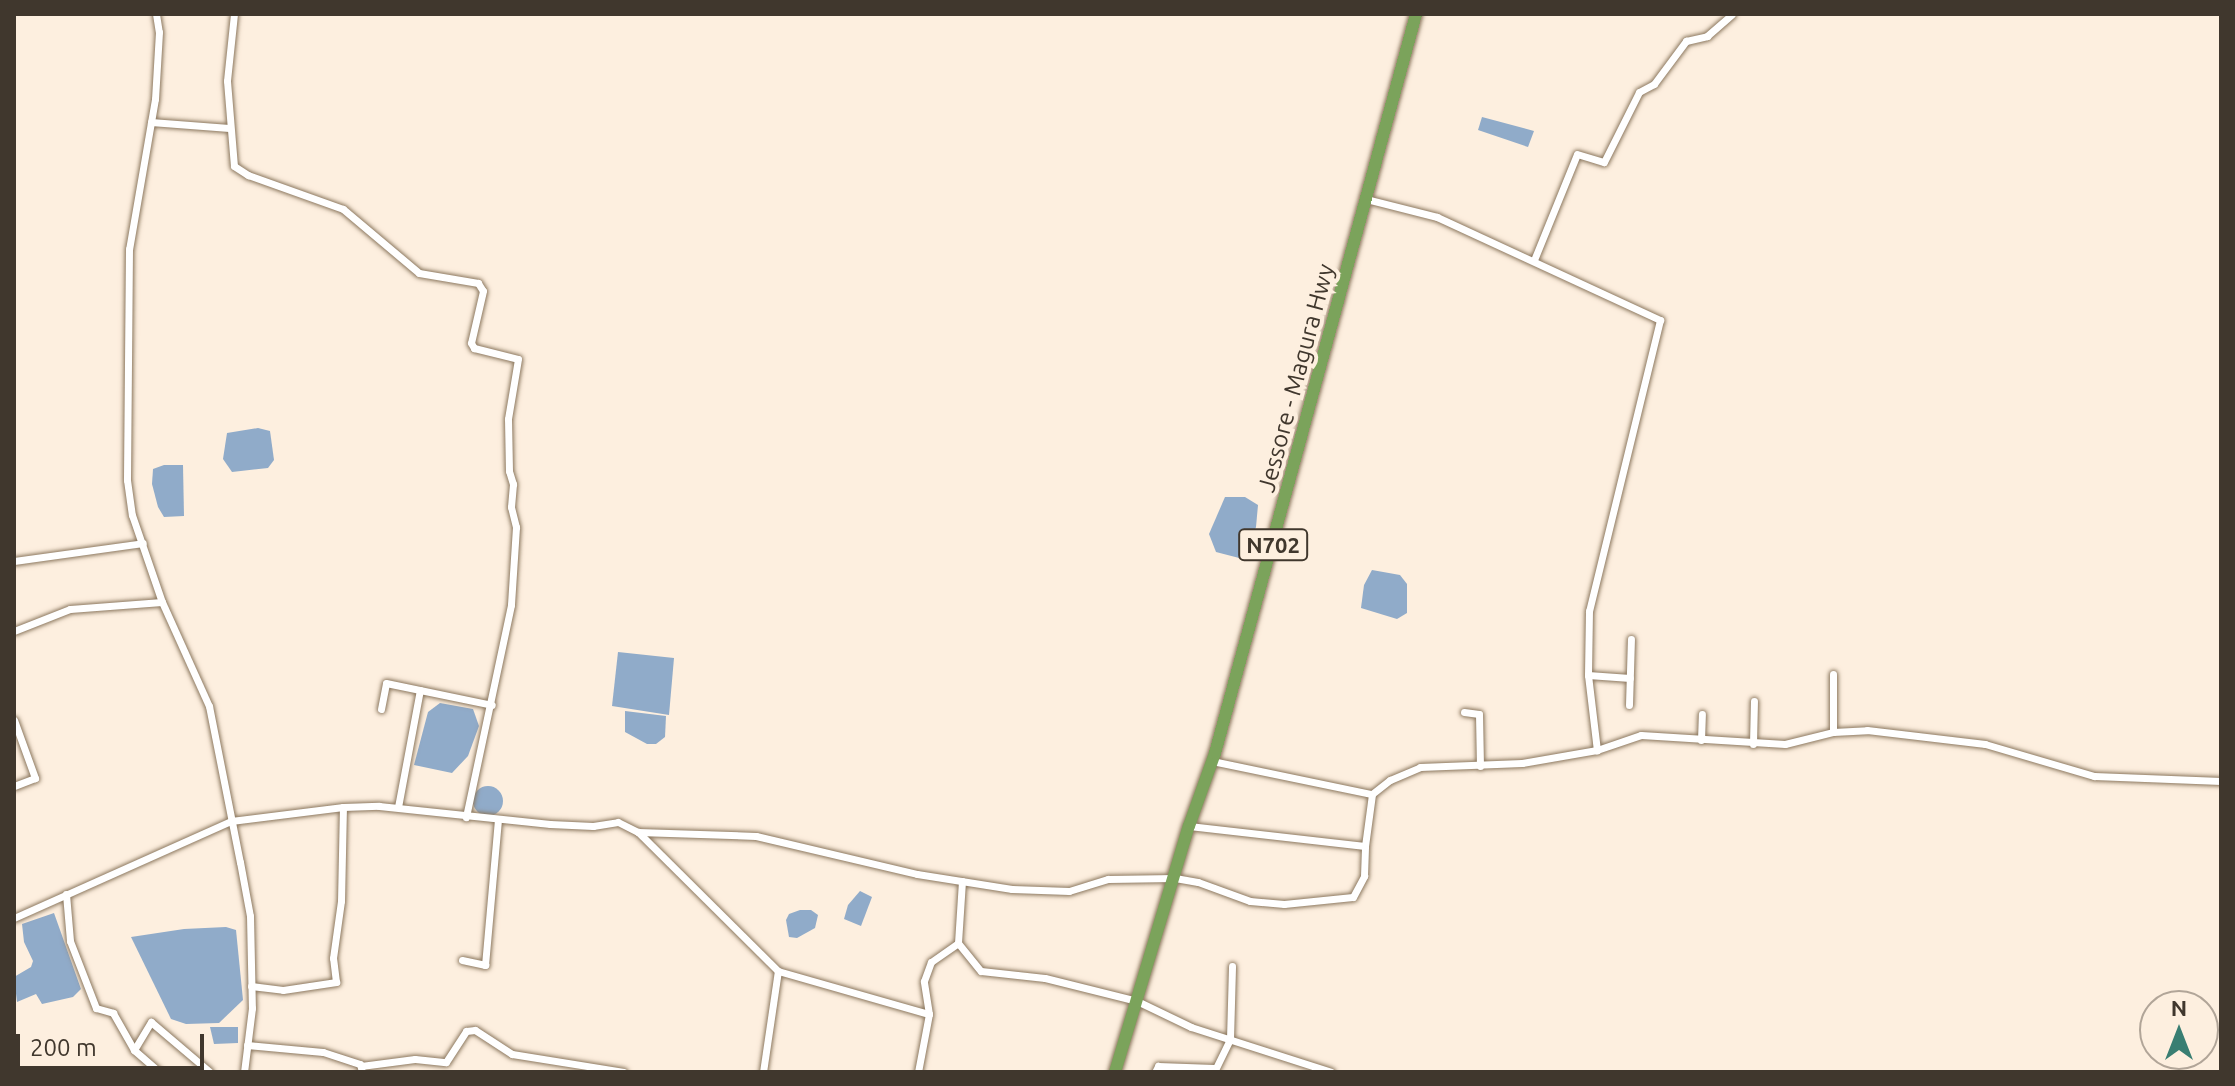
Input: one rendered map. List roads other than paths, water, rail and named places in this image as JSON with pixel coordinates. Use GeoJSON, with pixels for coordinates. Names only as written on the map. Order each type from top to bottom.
{"type":"FeatureCollection","features":[{"type":"Feature","properties":{"kind":"highway","name":"Jessore - Magura Hwy"},"geometry":{"type":"LineString","coordinates":[[1115,1072],[1189,826],[1212,761],[1283,511],[1416,14]]}},
{"type":"Feature","properties":{"kind":"street"},"geometry":{"type":"LineString","coordinates":[[156,14],[159,32],[151,122],[129,249],[127,480],[132,515],[162,602],[209,706],[250,916],[251,986],[244,1072]]}},
{"type":"Feature","properties":{"kind":"street"},"geometry":{"type":"LineString","coordinates":[[234,14],[227,81],[234,166],[343,209],[419,273],[478,283],[483,291],[471,343],[474,348],[518,359],[508,419],[509,471],[513,484],[511,507],[516,527],[511,605],[466,817]]}},
{"type":"Feature","properties":{"kind":"street"},"geometry":{"type":"LineString","coordinates":[[1534,260],[1577,154],[1604,162],[1639,92],[1654,84],[1686,41],[1707,36],[1732,14]]}},
{"type":"Feature","properties":{"kind":"street"},"geometry":{"type":"LineString","coordinates":[[151,122],[229,128]]}},
{"type":"Feature","properties":{"kind":"street"},"geometry":{"type":"LineString","coordinates":[[1366,199],[1437,217],[1660,320],[1589,611],[1588,675],[1597,750]]}},
{"type":"Feature","properties":{"kind":"street"},"geometry":{"type":"LineString","coordinates":[[14,561],[143,543]]}},
{"type":"Feature","properties":{"kind":"street"},"geometry":{"type":"LineString","coordinates":[[14,631],[70,609],[162,602]]}},
{"type":"Feature","properties":{"kind":"street"},"geometry":{"type":"LineString","coordinates":[[1629,705],[1631,639]]}},
{"type":"Feature","properties":{"kind":"street"},"geometry":{"type":"LineString","coordinates":[[1833,674],[1833,732]]}},
{"type":"Feature","properties":{"kind":"street"},"geometry":{"type":"LineString","coordinates":[[1588,675],[1630,678]]}},
{"type":"Feature","properties":{"kind":"street"},"geometry":{"type":"LineString","coordinates":[[381,709],[386,683],[492,705]]}},
{"type":"Feature","properties":{"kind":"street"},"geometry":{"type":"LineString","coordinates":[[398,807],[420,690]]}},
{"type":"Feature","properties":{"kind":"street"},"geometry":{"type":"LineString","coordinates":[[1753,744],[1754,701]]}},
{"type":"Feature","properties":{"kind":"street"},"geometry":{"type":"LineString","coordinates":[[1464,712],[1479,714],[1480,766]]}},
{"type":"Feature","properties":{"kind":"street"},"geometry":{"type":"LineString","coordinates":[[1701,740],[1702,714]]}},
{"type":"Feature","properties":{"kind":"street"},"geometry":{"type":"LineString","coordinates":[[14,720],[35,778],[14,786]]}},
{"type":"Feature","properties":{"kind":"street"},"geometry":{"type":"LineString","coordinates":[[638,832],[756,836],[1012,889],[1069,891],[1108,879],[1175,878],[1198,882],[1250,901],[1284,904],[1353,897],[1364,876],[1372,794],[1390,780],[1420,767],[1480,766],[1597,750],[1641,735],[1785,744],[1833,732],[1867,730],[1985,744],[2094,776],[2221,781]]}},
{"type":"Feature","properties":{"kind":"street"},"geometry":{"type":"LineString","coordinates":[[1212,761],[1372,794]]}},
{"type":"Feature","properties":{"kind":"street"},"geometry":{"type":"LineString","coordinates":[[251,986],[283,990],[336,982],[333,958],[341,901],[343,807]]}},
{"type":"Feature","properties":{"kind":"street"},"geometry":{"type":"LineString","coordinates":[[14,918],[231,821],[343,807],[398,807],[498,820],[593,826],[618,822],[638,832],[778,971],[929,1014]]}},
{"type":"Feature","properties":{"kind":"street"},"geometry":{"type":"LineString","coordinates":[[462,960],[485,965],[498,820]]}},
{"type":"Feature","properties":{"kind":"street"},"geometry":{"type":"LineString","coordinates":[[1189,826],[1365,846]]}},
{"type":"Feature","properties":{"kind":"street"},"geometry":{"type":"LineString","coordinates":[[962,881],[958,943],[981,971],[1045,978],[1137,1001],[1191,1027],[1331,1072]]}},
{"type":"Feature","properties":{"kind":"street"},"geometry":{"type":"LineString","coordinates":[[66,894],[70,941],[96,1008],[113,1013],[134,1050],[159,1072]]}},
{"type":"Feature","properties":{"kind":"street"},"geometry":{"type":"LineString","coordinates":[[918,1072],[929,1014],[924,981],[931,962],[958,943]]}},
{"type":"Feature","properties":{"kind":"street"},"geometry":{"type":"LineString","coordinates":[[1155,1072],[1158,1066],[1214,1070],[1230,1039],[1232,966]]}},
{"type":"Feature","properties":{"kind":"street"},"geometry":{"type":"LineString","coordinates":[[763,1072],[778,971]]}},
{"type":"Feature","properties":{"kind":"street"},"geometry":{"type":"LineString","coordinates":[[134,1050],[151,1022],[210,1072]]}},
{"type":"Feature","properties":{"kind":"street"},"geometry":{"type":"LineString","coordinates":[[247,1045],[323,1052],[361,1069],[415,1059],[446,1062],[466,1031],[475,1030],[512,1054],[624,1072]]}},
{"type":"Feature","properties":{"kind":"water"},"geometry":{"type":"Polygon","coordinates":[[[1482,117],[1534,131],[1528,147],[1478,130],[1482,117]]]}},
{"type":"Feature","properties":{"kind":"water"},"geometry":{"type":"Polygon","coordinates":[[[258,428],[270,431],[274,460],[268,468],[232,472],[223,459],[227,433],[258,428]]]}},
{"type":"Feature","properties":{"kind":"water"},"geometry":{"type":"Polygon","coordinates":[[[164,465],[183,465],[184,516],[164,517],[158,507],[152,484],[153,469],[164,465]]]}},
{"type":"Feature","properties":{"kind":"water"},"geometry":{"type":"Polygon","coordinates":[[[1225,497],[1245,497],[1258,505],[1256,527],[1243,559],[1216,552],[1209,534],[1225,497]]]}},
{"type":"Feature","properties":{"kind":"water"},"geometry":{"type":"Polygon","coordinates":[[[1372,570],[1400,575],[1407,584],[1407,613],[1397,619],[1361,608],[1364,585],[1372,570]]]}},
{"type":"Feature","properties":{"kind":"water"},"geometry":{"type":"Polygon","coordinates":[[[618,652],[674,658],[669,715],[612,706],[618,652]]]}},
{"type":"Feature","properties":{"kind":"water"},"geometry":{"type":"Polygon","coordinates":[[[440,703],[473,709],[479,726],[468,756],[452,773],[414,765],[428,712],[440,703]]]}},
{"type":"Feature","properties":{"kind":"water"},"geometry":{"type":"Polygon","coordinates":[[[625,711],[666,716],[665,737],[656,744],[647,744],[625,732],[625,711]]]}},
{"type":"Feature","properties":{"kind":"water"},"geometry":{"type":"Polygon","coordinates":[[[488,786],[494,787],[502,795],[502,807],[494,815],[488,816],[482,815],[474,807],[473,801],[474,795],[482,787],[488,786]]]}},
{"type":"Feature","properties":{"kind":"water"},"geometry":{"type":"Polygon","coordinates":[[[860,891],[872,897],[861,926],[844,919],[848,905],[860,891]]]}},
{"type":"Feature","properties":{"kind":"water"},"geometry":{"type":"Polygon","coordinates":[[[811,910],[818,915],[815,928],[797,938],[789,937],[786,920],[789,914],[811,910]]]}},
{"type":"Feature","properties":{"kind":"water"},"geometry":{"type":"Polygon","coordinates":[[[54,913],[81,989],[73,997],[42,1004],[36,994],[17,1002],[14,977],[31,967],[33,961],[24,942],[22,924],[54,913]]]}},
{"type":"Feature","properties":{"kind":"water"},"geometry":{"type":"Polygon","coordinates":[[[226,927],[236,930],[243,1000],[219,1023],[186,1024],[171,1019],[131,937],[184,929],[226,927]]]}},
{"type":"Feature","properties":{"kind":"water"},"geometry":{"type":"Polygon","coordinates":[[[210,1027],[238,1027],[238,1043],[214,1044],[210,1027]]]}}]}
